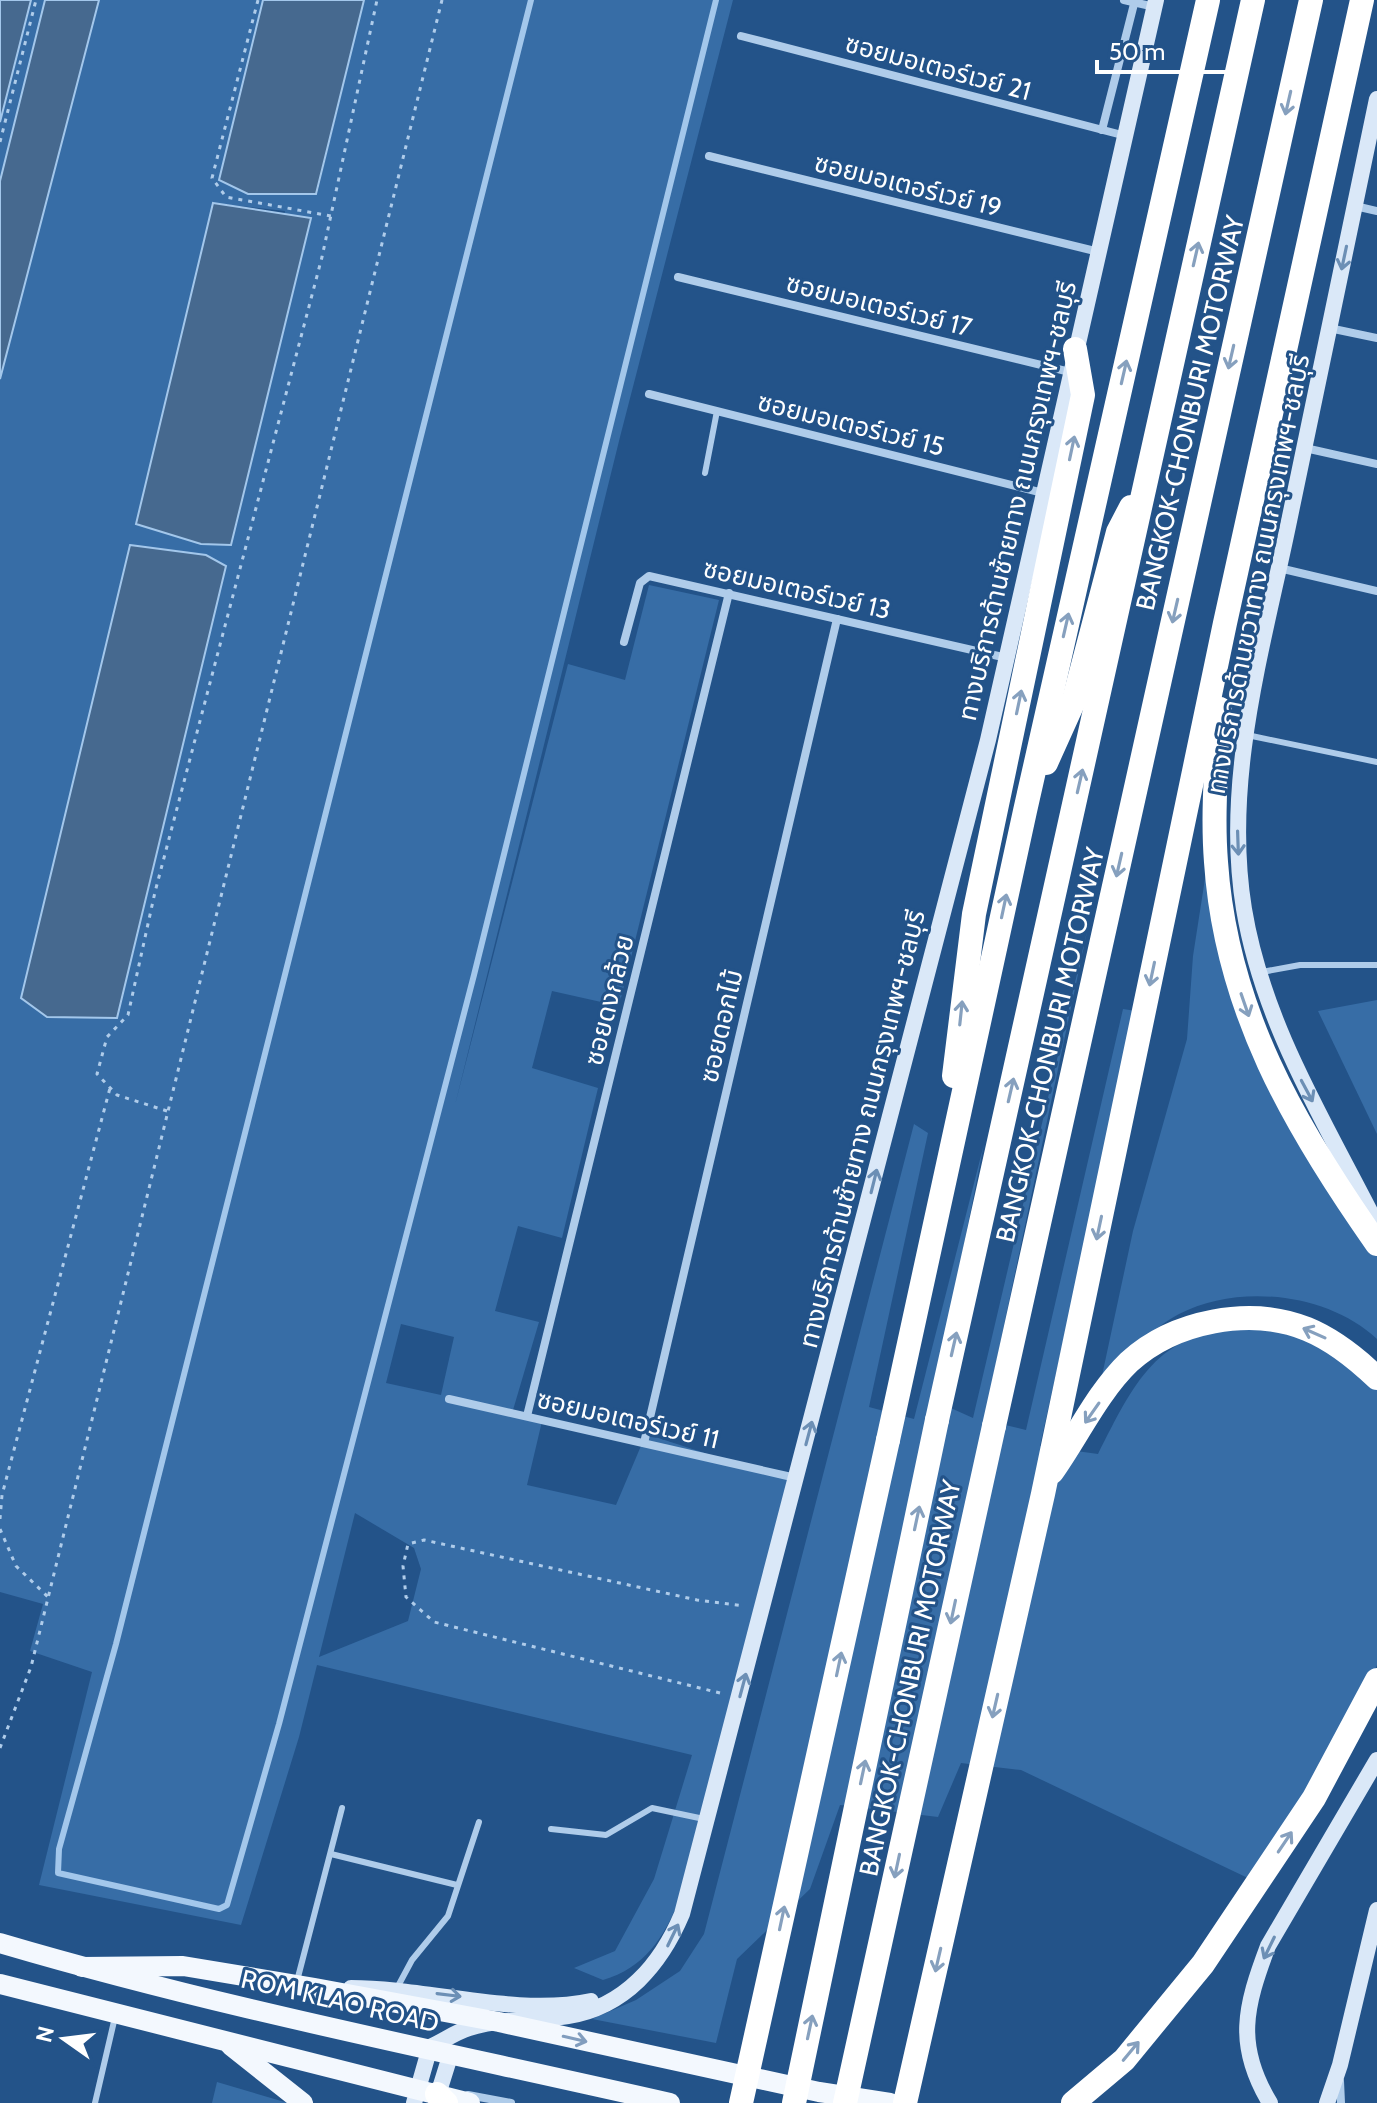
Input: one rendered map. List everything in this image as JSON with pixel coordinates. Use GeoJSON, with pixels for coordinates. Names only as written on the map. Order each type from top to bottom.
{"type":"FeatureCollection","features":[{"type":"Feature","properties":{"kind":"highway"},"geometry":{"type":"LineString","coordinates":[[741,2103],[1025,811],[1208,0]]}},
{"type":"Feature","properties":{"kind":"highway","name":"BANGKOK-CHONBURI MOTORWAY"},"geometry":{"type":"LineString","coordinates":[[794,2103],[937,1420],[1253,0]]}},
{"type":"Feature","properties":{"kind":"highway","name":"BANGKOK-CHONBURI MOTORWAY"},"geometry":{"type":"LineString","coordinates":[[845,2103],[1311,0]]}},
{"type":"Feature","properties":{"kind":"highway"},"geometry":{"type":"LineString","coordinates":[[905,2103],[1045,1487],[1225,623],[1362,0]]}},
{"type":"Feature","properties":{"kind":"highway"},"geometry":{"type":"LineString","coordinates":[[941,1202],[974,914],[1083,395],[1072,361]]}},
{"type":"Feature","properties":{"kind":"highway"},"geometry":{"type":"LineString","coordinates":[[1025,811],[1073,703],[1118,532],[1133,502],[1145,490]]}},
{"type":"Feature","properties":{"kind":"highway"},"geometry":{"type":"LineString","coordinates":[[1225,623],[1215,788],[1216,863],[1222,914],[1237,982],[1262,1052],[1286,1102],[1318,1159],[1377,1244]]}},
{"type":"Feature","properties":{"kind":"highway"},"geometry":{"type":"LineString","coordinates":[[1045,1487],[1129,1363],[1162,1339],[1195,1325],[1222,1319],[1304,1328],[1334,1343],[1377,1378]]}},
{"type":"Feature","properties":{"kind":"highway"},"geometry":{"type":"LineString","coordinates":[[1073,2103],[1124,2060],[1203,1964],[1314,1798],[1377,1680]]}},
{"type":"Feature","properties":{"kind":"main road","name":"ทางบริการด้านซ้ายทาง ถนนกรุงเทพฯ-ชลบุรี"},"geometry":{"type":"LineString","coordinates":[[430,2047],[467,2029],[499,2022],[589,2012],[624,1994],[652,1969],[671,1942],[682,1914],[1007,658],[1155,3]]}},
{"type":"Feature","properties":{"kind":"main road","name":"ทางบริการด้านขวาทาง ถนนกรุงเทพฯ-ชลบุรี"},"geometry":{"type":"LineString","coordinates":[[1377,99],[1279,568],[1247,735],[1237,814],[1238,861],[1258,973],[1282,1043],[1377,1225]]}},
{"type":"Feature","properties":{"kind":"main road"},"geometry":{"type":"LineString","coordinates":[[1270,2103],[1252,2073],[1247,2043],[1248,2010],[1257,1976],[1268,1946],[1377,1760]]}},
{"type":"Feature","properties":{"kind":"main road"},"geometry":{"type":"LineString","coordinates":[[1327,2103],[1340,2065],[1377,1910]]}},
{"type":"Feature","properties":{"kind":"main road","name":"ROM KLAO ROAD"},"geometry":{"type":"LineString","coordinates":[[0,1943],[82,1967],[670,2103]]}},
{"type":"Feature","properties":{"kind":"main road"},"geometry":{"type":"LineString","coordinates":[[82,1967],[183,1966],[305,1986],[499,2022],[757,2080],[890,2103]]}},
{"type":"Feature","properties":{"kind":"main road"},"geometry":{"type":"LineString","coordinates":[[0,1984],[430,2098],[470,2103]]}},
{"type":"Feature","properties":{"kind":"main road"},"geometry":{"type":"LineString","coordinates":[[305,1986],[397,1988],[550,2004],[577,2004],[624,1994]]}},
{"type":"Feature","properties":{"kind":"main road"},"geometry":{"type":"LineString","coordinates":[[224,2041],[303,2103]]}},
{"type":"Feature","properties":{"kind":"main road"},"geometry":{"type":"LineString","coordinates":[[430,2047],[430,2098]]}},
{"type":"Feature","properties":{"kind":"main road"},"geometry":{"type":"LineString","coordinates":[[430,2098],[451,2053]]}},
{"type":"Feature","properties":{"kind":"street"},"geometry":{"type":"LineString","coordinates":[[1124,0],[1155,3]]}},
{"type":"Feature","properties":{"kind":"street"},"geometry":{"type":"LineString","coordinates":[[1102,130],[1135,1]]}},
{"type":"Feature","properties":{"kind":"street","name":"ซอยมอเตอร์เวย์ 21"},"geometry":{"type":"LineString","coordinates":[[741,36],[1126,136]]}},
{"type":"Feature","properties":{"kind":"street","name":"ซอยมอเตอร์เวย์ 19"},"geometry":{"type":"LineString","coordinates":[[709,156],[1099,252]]}},
{"type":"Feature","properties":{"kind":"street"},"geometry":{"type":"LineString","coordinates":[[1355,206],[1377,211]]}},
{"type":"Feature","properties":{"kind":"street","name":"ซอยมอเตอร์เวย์ 17"},"geometry":{"type":"LineString","coordinates":[[678,277],[1072,361]]}},
{"type":"Feature","properties":{"kind":"street"},"geometry":{"type":"LineString","coordinates":[[1329,328],[1377,338]]}},
{"type":"Feature","properties":{"kind":"street","name":"ซอยมอเตอร์เวย์ 15"},"geometry":{"type":"LineString","coordinates":[[649,394],[1043,493]]}},
{"type":"Feature","properties":{"kind":"street"},"geometry":{"type":"LineString","coordinates":[[1305,448],[1377,464]]}},
{"type":"Feature","properties":{"kind":"street"},"geometry":{"type":"LineString","coordinates":[[1279,568],[1377,591]]}},
{"type":"Feature","properties":{"kind":"street","name":"ซอยมอเตอร์เวย์ 13"},"geometry":{"type":"LineString","coordinates":[[624,642],[644,577],[657,577],[1007,658]]}},
{"type":"Feature","properties":{"kind":"street","name":"ซอยดงกล้วย"},"geometry":{"type":"LineString","coordinates":[[527,1416],[729,593]]}},
{"type":"Feature","properties":{"kind":"street","name":"ซอยดอกไม้"},"geometry":{"type":"LineString","coordinates":[[644,1443],[837,619]]}},
{"type":"Feature","properties":{"kind":"street","name":"ซอยมอเตอร์เวย์ 11"},"geometry":{"type":"LineString","coordinates":[[449,1399],[797,1478]]}},
{"type":"Feature","properties":{"kind":"street"},"geometry":{"type":"LineString","coordinates":[[1340,2065],[1341,2103]]}},
{"type":"Feature","properties":{"kind":"street"},"geometry":{"type":"LineString","coordinates":[[430,2098],[511,2103]]}},
{"type":"Feature","properties":{"kind":"lane"},"geometry":{"type":"LineString","coordinates":[[705,473],[717,411]]}},
{"type":"Feature","properties":{"kind":"lane"},"geometry":{"type":"LineString","coordinates":[[1247,735],[1377,762]]}},
{"type":"Feature","properties":{"kind":"lane"},"geometry":{"type":"LineString","coordinates":[[1258,973],[1300,965],[1377,965]]}},
{"type":"Feature","properties":{"kind":"lane"},"geometry":{"type":"LineString","coordinates":[[305,1986],[342,1808]]}},
{"type":"Feature","properties":{"kind":"lane"},"geometry":{"type":"LineString","coordinates":[[551,1829],[606,1835],[652,1808],[707,1820]]}},
{"type":"Feature","properties":{"kind":"lane"},"geometry":{"type":"LineString","coordinates":[[397,1988],[412,1960],[448,1916],[479,1822]]}},
{"type":"Feature","properties":{"kind":"lane"},"geometry":{"type":"LineString","coordinates":[[331,1854],[457,1885]]}},
{"type":"Feature","properties":{"kind":"lane"},"geometry":{"type":"LineString","coordinates":[[95,2103],[116,2015]]}},
{"type":"Feature","properties":{"kind":"path"},"geometry":{"type":"LineString","coordinates":[[0,142],[36,0]]}},
{"type":"Feature","properties":{"kind":"path"},"geometry":{"type":"LineString","coordinates":[[258,0],[212,178],[226,197],[331,216]]}},
{"type":"Feature","properties":{"kind":"path"},"geometry":{"type":"LineString","coordinates":[[168,1111],[117,1095],[97,1074],[100,1058],[107,1037],[128,1015],[155,892],[228,625],[331,216],[377,0]]}},
{"type":"Feature","properties":{"kind":"path"},"geometry":{"type":"LineString","coordinates":[[0,1748],[31,1667],[442,0]]}},
{"type":"Feature","properties":{"kind":"path"},"geometry":{"type":"LineString","coordinates":[[0,1519],[2,1495],[110,1088]]}},
{"type":"Feature","properties":{"kind":"path"},"geometry":{"type":"LineString","coordinates":[[0,1529],[16,1566],[48,1598]]}},
{"type":"Feature","properties":{"kind":"path"},"geometry":{"type":"LineString","coordinates":[[739,1698],[434,1622],[406,1597],[403,1566],[408,1544],[424,1540],[697,1600],[763,1609]]}},
{"type":"Feature","properties":{"kind":"shaded area"},"geometry":{"type":"Polygon","coordinates":[[[0,0],[31,0],[0,122],[0,0]]]}},
{"type":"Feature","properties":{"kind":"shaded area"},"geometry":{"type":"Polygon","coordinates":[[[31,0],[45,0],[0,181],[0,122],[31,0]]]}},
{"type":"Feature","properties":{"kind":"shaded area"},"geometry":{"type":"Polygon","coordinates":[[[45,0],[99,0],[0,379],[0,181],[45,0]]]}},
{"type":"Feature","properties":{"kind":"shaded area"},"geometry":{"type":"Polygon","coordinates":[[[99,0],[263,0],[219,180],[317,194],[364,0],[733,0],[620,437],[455,1105],[568,664],[625,680],[649,585],[719,600],[619,1006],[552,991],[532,1068],[598,1088],[562,1238],[518,1226],[495,1311],[539,1322],[513,1410],[543,1417],[527,1485],[616,1505],[646,1434],[788,1480],[679,1900],[667,1927],[651,1950],[617,1975],[603,1980],[574,1968],[615,1951],[654,1879],[692,1755],[317,1665],[299,1737],[241,1925],[39,1885],[92,1672],[30,1651],[43,1604],[0,1592],[0,379],[99,0]],[[213,203],[136,524],[201,544],[285,211],[213,203]],[[130,546],[21,997],[90,1018],[117,1017],[226,567],[166,550],[130,546]],[[401,1324],[386,1383],[441,1395],[454,1337],[401,1324]],[[355,1513],[319,1657],[408,1621],[421,1569],[414,1548],[355,1513]]]}},
{"type":"Feature","properties":{"kind":"shaded area"},"geometry":{"type":"Polygon","coordinates":[[[263,0],[364,0],[316,194],[248,194],[219,180],[263,0]]]}},
{"type":"Feature","properties":{"kind":"shaded area"},"geometry":{"type":"Polygon","coordinates":[[[213,203],[311,218],[231,545],[201,544],[136,524],[213,203]]]}},
{"type":"Feature","properties":{"kind":"shaded area"},"geometry":{"type":"Polygon","coordinates":[[[130,545],[206,555],[226,566],[117,1018],[47,1017],[21,998],[130,545]]]}},
{"type":"Feature","properties":{"kind":"shaded area"},"geometry":{"type":"Polygon","coordinates":[[[1209,853],[1236,1006],[1377,1252],[1377,1339],[1357,1323],[1334,1311],[1308,1303],[1255,1296],[1228,1298],[1202,1304],[1157,1328],[1100,1385],[1133,1231],[1187,1039],[1193,956],[1209,853]]]}},
{"type":"Feature","properties":{"kind":"shaded area"},"geometry":{"type":"Polygon","coordinates":[[[1088,927],[984,1420],[1026,1430],[1123,1009],[1136,1011],[1040,1446],[1098,1454],[1139,1381],[1154,1363],[1173,1348],[1195,1337],[1221,1331],[1268,1330],[1292,1332],[1322,1344],[1377,1388],[1377,1665],[1350,1721],[1318,1775],[1250,1879],[1021,1770],[961,1763],[938,1817],[840,1805],[810,1889],[737,1959],[716,2043],[592,2019],[636,2000],[680,1971],[704,1934],[914,1124],[928,1133],[869,1407],[914,1419],[984,1144],[933,1400],[973,1418],[1088,927]]]}},
{"type":"Feature","properties":{"kind":"shaded area"},"geometry":{"type":"Polygon","coordinates":[[[1377,1000],[1377,1134],[1318,1011],[1377,1000]]]}},
{"type":"Feature","properties":{"kind":"shaded area"},"geometry":{"type":"Polygon","coordinates":[[[217,2082],[288,2103],[212,2103],[217,2082]]]}},
{"type":"Feature","properties":{"kind":"waterway"},"geometry":{"type":"LineString","coordinates":[[531,0],[116,1644],[59,1849],[58,1873],[219,1909],[227,1905],[279,1724],[474,975],[716,0]]}}]}
